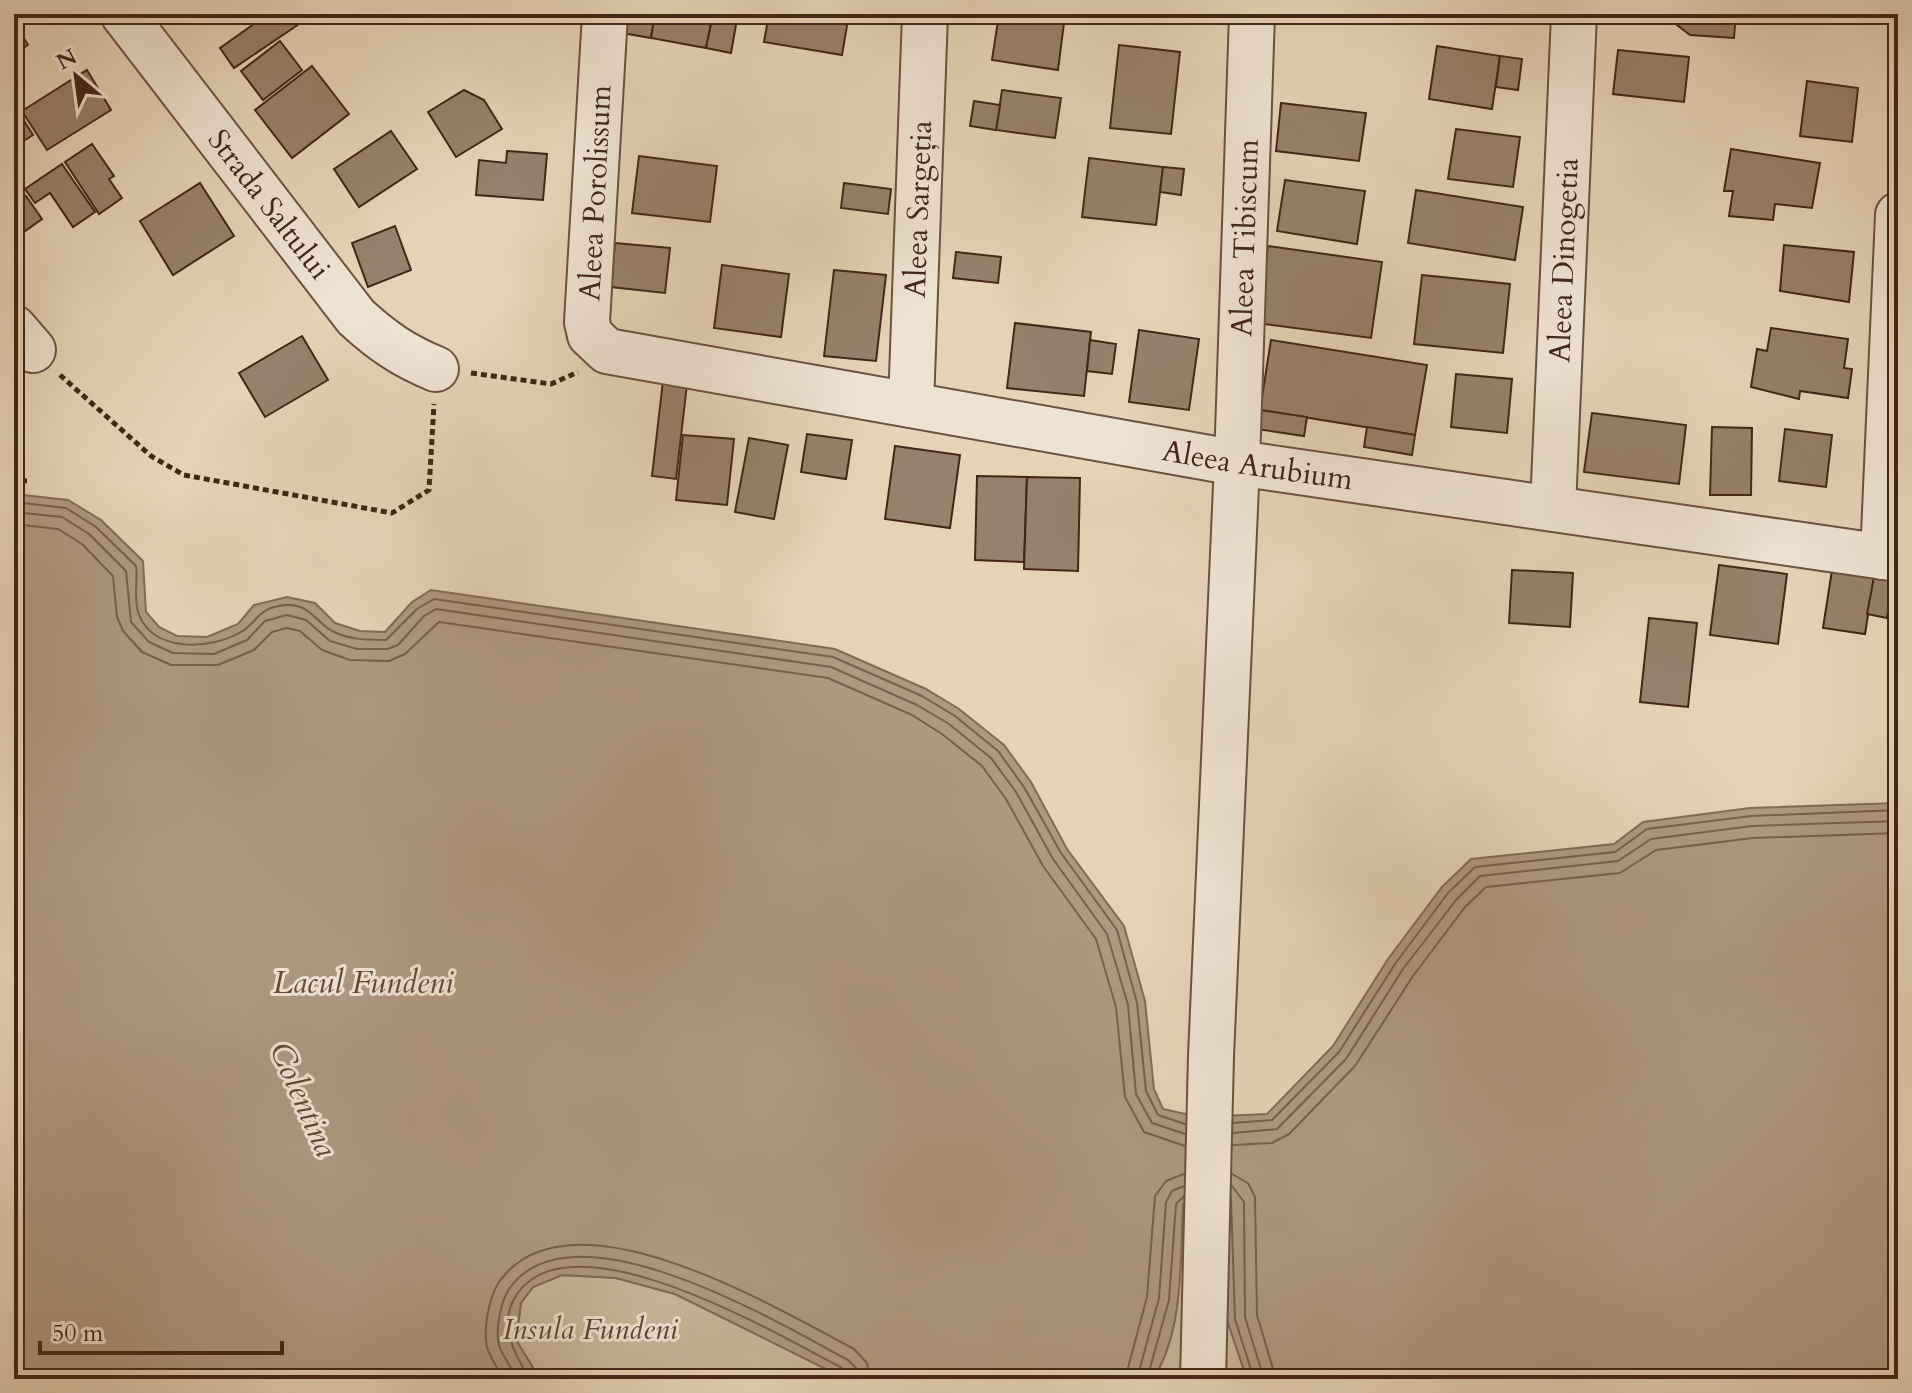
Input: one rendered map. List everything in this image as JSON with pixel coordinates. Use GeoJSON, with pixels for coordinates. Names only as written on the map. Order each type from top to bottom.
{"type":"FeatureCollection","features":[{"type":"Feature","properties":{"kind":"street","name":"Strada Saltului"},"geometry":{"type":"LineString","coordinates":[[123,14],[356,317],[384,343],[408,358],[436,369]]}},
{"type":"Feature","properties":{"kind":"street","name":"Aleea Porolissum"},"geometry":{"type":"LineString","coordinates":[[605,14],[587,322],[597,344],[619,355]]}},
{"type":"Feature","properties":{"kind":"street","name":"Aleea Sargeția"},"geometry":{"type":"LineString","coordinates":[[911,405],[925,14]]}},
{"type":"Feature","properties":{"kind":"street","name":"Aleea Tibiscum"},"geometry":{"type":"LineString","coordinates":[[1203,1379],[1211,1056],[1237,463],[1252,14]]}},
{"type":"Feature","properties":{"kind":"street","name":"Aleea Dinogetia"},"geometry":{"type":"LineString","coordinates":[[1553,508],[1574,14]]}},
{"type":"Feature","properties":{"kind":"street"},"geometry":{"type":"LineString","coordinates":[[1890,558],[1898,215]]}},
{"type":"Feature","properties":{"kind":"street","name":"Aleea Arubium"},"geometry":{"type":"LineString","coordinates":[[619,355],[1237,463],[1890,558]]}},
{"type":"Feature","properties":{"kind":"path"},"geometry":{"type":"LineString","coordinates":[[24,339],[106,420],[151,456],[184,475],[392,513],[429,490],[436,369],[551,384],[619,355]]}},
{"type":"Feature","properties":{"kind":"path"},"geometry":{"type":"LineString","coordinates":[[14,480],[27,481]]}},
{"type":"Feature","properties":{"kind":"green space"},"geometry":{"type":"Polygon","coordinates":[[[1226,1203],[1227,1320],[1247,1379],[1153,1379],[1163,1360],[1175,1317],[1183,1204],[1226,1203]]]}},
{"type":"Feature","properties":{"kind":"green space","name":"Insula Fundeni"},"geometry":{"type":"Polygon","coordinates":[[[562,1275],[616,1278],[675,1294],[846,1379],[540,1379],[516,1340],[521,1303],[533,1287],[562,1275]]]}},
{"type":"Feature","properties":{"kind":"water","name":"Lacul Fundeni"},"geometry":{"type":"Polygon","coordinates":[[[14,494],[68,500],[101,520],[143,561],[146,612],[159,627],[177,636],[207,637],[238,624],[254,605],[287,597],[315,603],[335,623],[360,631],[385,632],[412,602],[431,590],[835,649],[926,689],[959,709],[1004,745],[1031,782],[1067,849],[1124,926],[1145,1001],[1154,1089],[1163,1109],[1199,1117],[1267,1114],[1333,1046],[1388,959],[1442,887],[1471,859],[1614,844],[1643,822],[1750,808],[1898,803],[1898,1379],[1247,1379],[1227,1320],[1226,1203],[1183,1204],[1175,1317],[1163,1360],[1153,1379],[846,1379],[675,1294],[616,1278],[562,1275],[533,1287],[521,1303],[516,1340],[540,1379],[14,1379],[14,494]]]}},
{"type":"Feature","properties":{"kind":"building"},"geometry":{"type":"Polygon","coordinates":[[[268,14],[297,14],[302,22],[234,68],[220,48],[268,14]]]}},
{"type":"Feature","properties":{"kind":"building"},"geometry":{"type":"Polygon","coordinates":[[[625,14],[655,14],[651,38],[622,33],[625,14]]]}},
{"type":"Feature","properties":{"kind":"building"},"geometry":{"type":"Polygon","coordinates":[[[655,14],[713,14],[706,48],[651,38],[655,14]]]}},
{"type":"Feature","properties":{"kind":"building"},"geometry":{"type":"Polygon","coordinates":[[[769,14],[849,14],[842,55],[764,42],[769,14]]]}},
{"type":"Feature","properties":{"kind":"building"},"geometry":{"type":"Polygon","coordinates":[[[999,14],[1064,23],[1058,70],[992,60],[999,14]]]}},
{"type":"Feature","properties":{"kind":"building"},"geometry":{"type":"Polygon","coordinates":[[[1677,14],[1736,14],[1734,38],[1690,35],[1677,25],[1677,14]]]}},
{"type":"Feature","properties":{"kind":"building"},"geometry":{"type":"Polygon","coordinates":[[[713,15],[737,19],[731,53],[706,48],[713,15]]]}},
{"type":"Feature","properties":{"kind":"building"},"geometry":{"type":"Polygon","coordinates":[[[14,22],[28,45],[14,54],[14,22]]]}},
{"type":"Feature","properties":{"kind":"building"},"geometry":{"type":"Polygon","coordinates":[[[280,41],[302,70],[263,100],[241,71],[280,41]]]}},
{"type":"Feature","properties":{"kind":"building"},"geometry":{"type":"Polygon","coordinates":[[[1119,45],[1180,52],[1171,134],[1110,128],[1119,45]]]}},
{"type":"Feature","properties":{"kind":"building"},"geometry":{"type":"Polygon","coordinates":[[[1437,46],[1500,56],[1492,109],[1429,99],[1437,46]]]}},
{"type":"Feature","properties":{"kind":"building"},"geometry":{"type":"Polygon","coordinates":[[[1618,50],[1689,57],[1684,102],[1613,94],[1618,50]]]}},
{"type":"Feature","properties":{"kind":"building"},"geometry":{"type":"Polygon","coordinates":[[[1500,56],[1522,59],[1518,90],[1496,87],[1500,56]]]}},
{"type":"Feature","properties":{"kind":"building"},"geometry":{"type":"Polygon","coordinates":[[[312,66],[349,114],[292,158],[255,110],[312,66]]]}},
{"type":"Feature","properties":{"kind":"building"},"geometry":{"type":"Polygon","coordinates":[[[87,70],[111,110],[47,150],[22,111],[87,70]]]}},
{"type":"Feature","properties":{"kind":"building"},"geometry":{"type":"Polygon","coordinates":[[[1807,81],[1858,88],[1852,142],[1800,136],[1807,81]]]}},
{"type":"Feature","properties":{"kind":"building"},"geometry":{"type":"Polygon","coordinates":[[[464,90],[484,100],[502,129],[456,157],[428,112],[464,90]]]}},
{"type":"Feature","properties":{"kind":"building"},"geometry":{"type":"Polygon","coordinates":[[[1002,90],[1061,98],[1055,138],[996,130],[1002,90]]]}},
{"type":"Feature","properties":{"kind":"building"},"geometry":{"type":"Polygon","coordinates":[[[974,101],[1000,105],[996,130],[970,126],[974,101]]]}},
{"type":"Feature","properties":{"kind":"building"},"geometry":{"type":"Polygon","coordinates":[[[1281,103],[1366,113],[1359,161],[1276,151],[1281,103]]]}},
{"type":"Feature","properties":{"kind":"building"},"geometry":{"type":"Polygon","coordinates":[[[14,105],[33,135],[14,147],[14,105]]]}},
{"type":"Feature","properties":{"kind":"building"},"geometry":{"type":"Polygon","coordinates":[[[1456,129],[1520,137],[1513,187],[1448,179],[1456,129]]]}},
{"type":"Feature","properties":{"kind":"building"},"geometry":{"type":"Polygon","coordinates":[[[391,131],[417,169],[359,207],[334,169],[391,131]]]}},
{"type":"Feature","properties":{"kind":"building"},"geometry":{"type":"Polygon","coordinates":[[[92,144],[114,176],[109,179],[122,198],[99,214],[65,162],[92,144]]]}},
{"type":"Feature","properties":{"kind":"building"},"geometry":{"type":"Polygon","coordinates":[[[1731,149],[1820,163],[1812,208],[1775,204],[1773,220],[1729,216],[1733,191],[1724,191],[1731,149]]]}},
{"type":"Feature","properties":{"kind":"building"},"geometry":{"type":"Polygon","coordinates":[[[507,151],[547,154],[543,200],[476,195],[479,160],[506,163],[507,151]]]}},
{"type":"Feature","properties":{"kind":"building"},"geometry":{"type":"Polygon","coordinates":[[[639,156],[717,166],[710,222],[632,213],[639,156]]]}},
{"type":"Feature","properties":{"kind":"building"},"geometry":{"type":"Polygon","coordinates":[[[1089,158],[1163,167],[1156,225],[1082,217],[1089,158]]]}},
{"type":"Feature","properties":{"kind":"building"},"geometry":{"type":"Polygon","coordinates":[[[62,164],[95,212],[73,227],[50,193],[35,203],[25,189],[62,164]]]}},
{"type":"Feature","properties":{"kind":"building"},"geometry":{"type":"Polygon","coordinates":[[[1163,167],[1184,169],[1181,195],[1160,192],[1163,167]]]}},
{"type":"Feature","properties":{"kind":"building"},"geometry":{"type":"Polygon","coordinates":[[[1285,180],[1365,191],[1357,244],[1277,231],[1285,180]]]}},
{"type":"Feature","properties":{"kind":"building"},"geometry":{"type":"Polygon","coordinates":[[[200,183],[234,236],[173,275],[140,221],[200,183]]]}},
{"type":"Feature","properties":{"kind":"building"},"geometry":{"type":"Polygon","coordinates":[[[844,183],[891,189],[888,214],[841,208],[844,183]]]}},
{"type":"Feature","properties":{"kind":"building"},"geometry":{"type":"Polygon","coordinates":[[[1416,190],[1523,207],[1515,260],[1408,243],[1416,190]]]}},
{"type":"Feature","properties":{"kind":"building"},"geometry":{"type":"Polygon","coordinates":[[[26,196],[42,219],[14,239],[14,205],[26,196]]]}},
{"type":"Feature","properties":{"kind":"building"},"geometry":{"type":"Polygon","coordinates":[[[395,226],[411,270],[368,287],[352,243],[395,226]]]}},
{"type":"Feature","properties":{"kind":"building"},"geometry":{"type":"Polygon","coordinates":[[[615,243],[670,248],[665,293],[611,287],[615,243]]]}},
{"type":"Feature","properties":{"kind":"building"},"geometry":{"type":"Polygon","coordinates":[[[1784,245],[1854,252],[1849,302],[1780,291],[1784,245]]]}},
{"type":"Feature","properties":{"kind":"building"},"geometry":{"type":"Polygon","coordinates":[[[1268,246],[1382,262],[1371,338],[1257,323],[1268,246]]]}},
{"type":"Feature","properties":{"kind":"building"},"geometry":{"type":"Polygon","coordinates":[[[956,252],[1001,257],[998,283],[953,278],[956,252]]]}},
{"type":"Feature","properties":{"kind":"building"},"geometry":{"type":"Polygon","coordinates":[[[722,265],[789,274],[781,337],[714,328],[722,265]]]}},
{"type":"Feature","properties":{"kind":"building"},"geometry":{"type":"Polygon","coordinates":[[[834,270],[886,275],[876,361],[824,356],[834,270]]]}},
{"type":"Feature","properties":{"kind":"building"},"geometry":{"type":"Polygon","coordinates":[[[1422,275],[1510,284],[1503,353],[1414,344],[1422,275]]]}},
{"type":"Feature","properties":{"kind":"building"},"geometry":{"type":"Polygon","coordinates":[[[1015,323],[1091,332],[1084,396],[1007,388],[1015,323]]]}},
{"type":"Feature","properties":{"kind":"building"},"geometry":{"type":"Polygon","coordinates":[[[1771,328],[1848,339],[1844,368],[1852,369],[1848,398],[1800,391],[1799,399],[1751,387],[1757,349],[1767,351],[1771,328]]]}},
{"type":"Feature","properties":{"kind":"building"},"geometry":{"type":"Polygon","coordinates":[[[1139,330],[1199,339],[1189,410],[1129,402],[1139,330]]]}},
{"type":"Feature","properties":{"kind":"building"},"geometry":{"type":"Polygon","coordinates":[[[302,336],[328,380],[265,417],[239,373],[302,336]]]}},
{"type":"Feature","properties":{"kind":"building"},"geometry":{"type":"Polygon","coordinates":[[[1090,340],[1116,344],[1112,374],[1087,371],[1090,340]]]}},
{"type":"Feature","properties":{"kind":"building"},"geometry":{"type":"Polygon","coordinates":[[[1271,340],[1427,365],[1415,435],[1260,410],[1271,340]]]}},
{"type":"Feature","properties":{"kind":"building"},"geometry":{"type":"Polygon","coordinates":[[[1456,374],[1512,379],[1507,433],[1451,427],[1456,374]]]}},
{"type":"Feature","properties":{"kind":"building"},"geometry":{"type":"Polygon","coordinates":[[[663,381],[687,384],[676,479],[652,476],[663,381]]]}},
{"type":"Feature","properties":{"kind":"building"},"geometry":{"type":"Polygon","coordinates":[[[1260,410],[1307,417],[1304,436],[1257,429],[1260,410]]]}},
{"type":"Feature","properties":{"kind":"building"},"geometry":{"type":"Polygon","coordinates":[[[1592,413],[1686,425],[1679,484],[1584,472],[1592,413]]]}},
{"type":"Feature","properties":{"kind":"building"},"geometry":{"type":"Polygon","coordinates":[[[1367,427],[1415,435],[1412,455],[1364,447],[1367,427]]]}},
{"type":"Feature","properties":{"kind":"building"},"geometry":{"type":"Polygon","coordinates":[[[1712,427],[1752,428],[1751,495],[1710,495],[1712,427]]]}},
{"type":"Feature","properties":{"kind":"building"},"geometry":{"type":"Polygon","coordinates":[[[1785,429],[1832,435],[1826,487],[1779,481],[1785,429]]]}},
{"type":"Feature","properties":{"kind":"building"},"geometry":{"type":"Polygon","coordinates":[[[807,434],[852,440],[846,479],[801,472],[807,434]]]}},
{"type":"Feature","properties":{"kind":"building"},"geometry":{"type":"Polygon","coordinates":[[[683,435],[734,439],[727,505],[676,500],[683,435]]]}},
{"type":"Feature","properties":{"kind":"building"},"geometry":{"type":"Polygon","coordinates":[[[749,438],[788,445],[774,519],[735,512],[749,438]]]}},
{"type":"Feature","properties":{"kind":"building"},"geometry":{"type":"Polygon","coordinates":[[[895,446],[960,455],[950,528],[885,519],[895,446]]]}},
{"type":"Feature","properties":{"kind":"building"},"geometry":{"type":"Polygon","coordinates":[[[977,476],[1027,477],[1024,562],[975,560],[977,476]]]}},
{"type":"Feature","properties":{"kind":"building"},"geometry":{"type":"Polygon","coordinates":[[[1027,477],[1080,478],[1078,571],[1024,569],[1027,477]]]}},
{"type":"Feature","properties":{"kind":"building"},"geometry":{"type":"Polygon","coordinates":[[[1719,565],[1787,574],[1778,644],[1710,635],[1719,565]]]}},
{"type":"Feature","properties":{"kind":"building"},"geometry":{"type":"Polygon","coordinates":[[[1512,570],[1573,573],[1570,627],[1509,623],[1512,570]]]}},
{"type":"Feature","properties":{"kind":"building"},"geometry":{"type":"Polygon","coordinates":[[[1832,570],[1874,577],[1865,634],[1823,628],[1832,570]]]}},
{"type":"Feature","properties":{"kind":"building"},"geometry":{"type":"Polygon","coordinates":[[[1874,577],[1893,579],[1887,618],[1867,614],[1874,577]]]}},
{"type":"Feature","properties":{"kind":"building"},"geometry":{"type":"Polygon","coordinates":[[[1649,618],[1697,623],[1688,707],[1640,702],[1649,618]]]}},
{"type":"Feature","properties":{"kind":"water label","name":"Colentina"},"geometry":{"type":"Point","coordinates":[304,1099]}}]}
